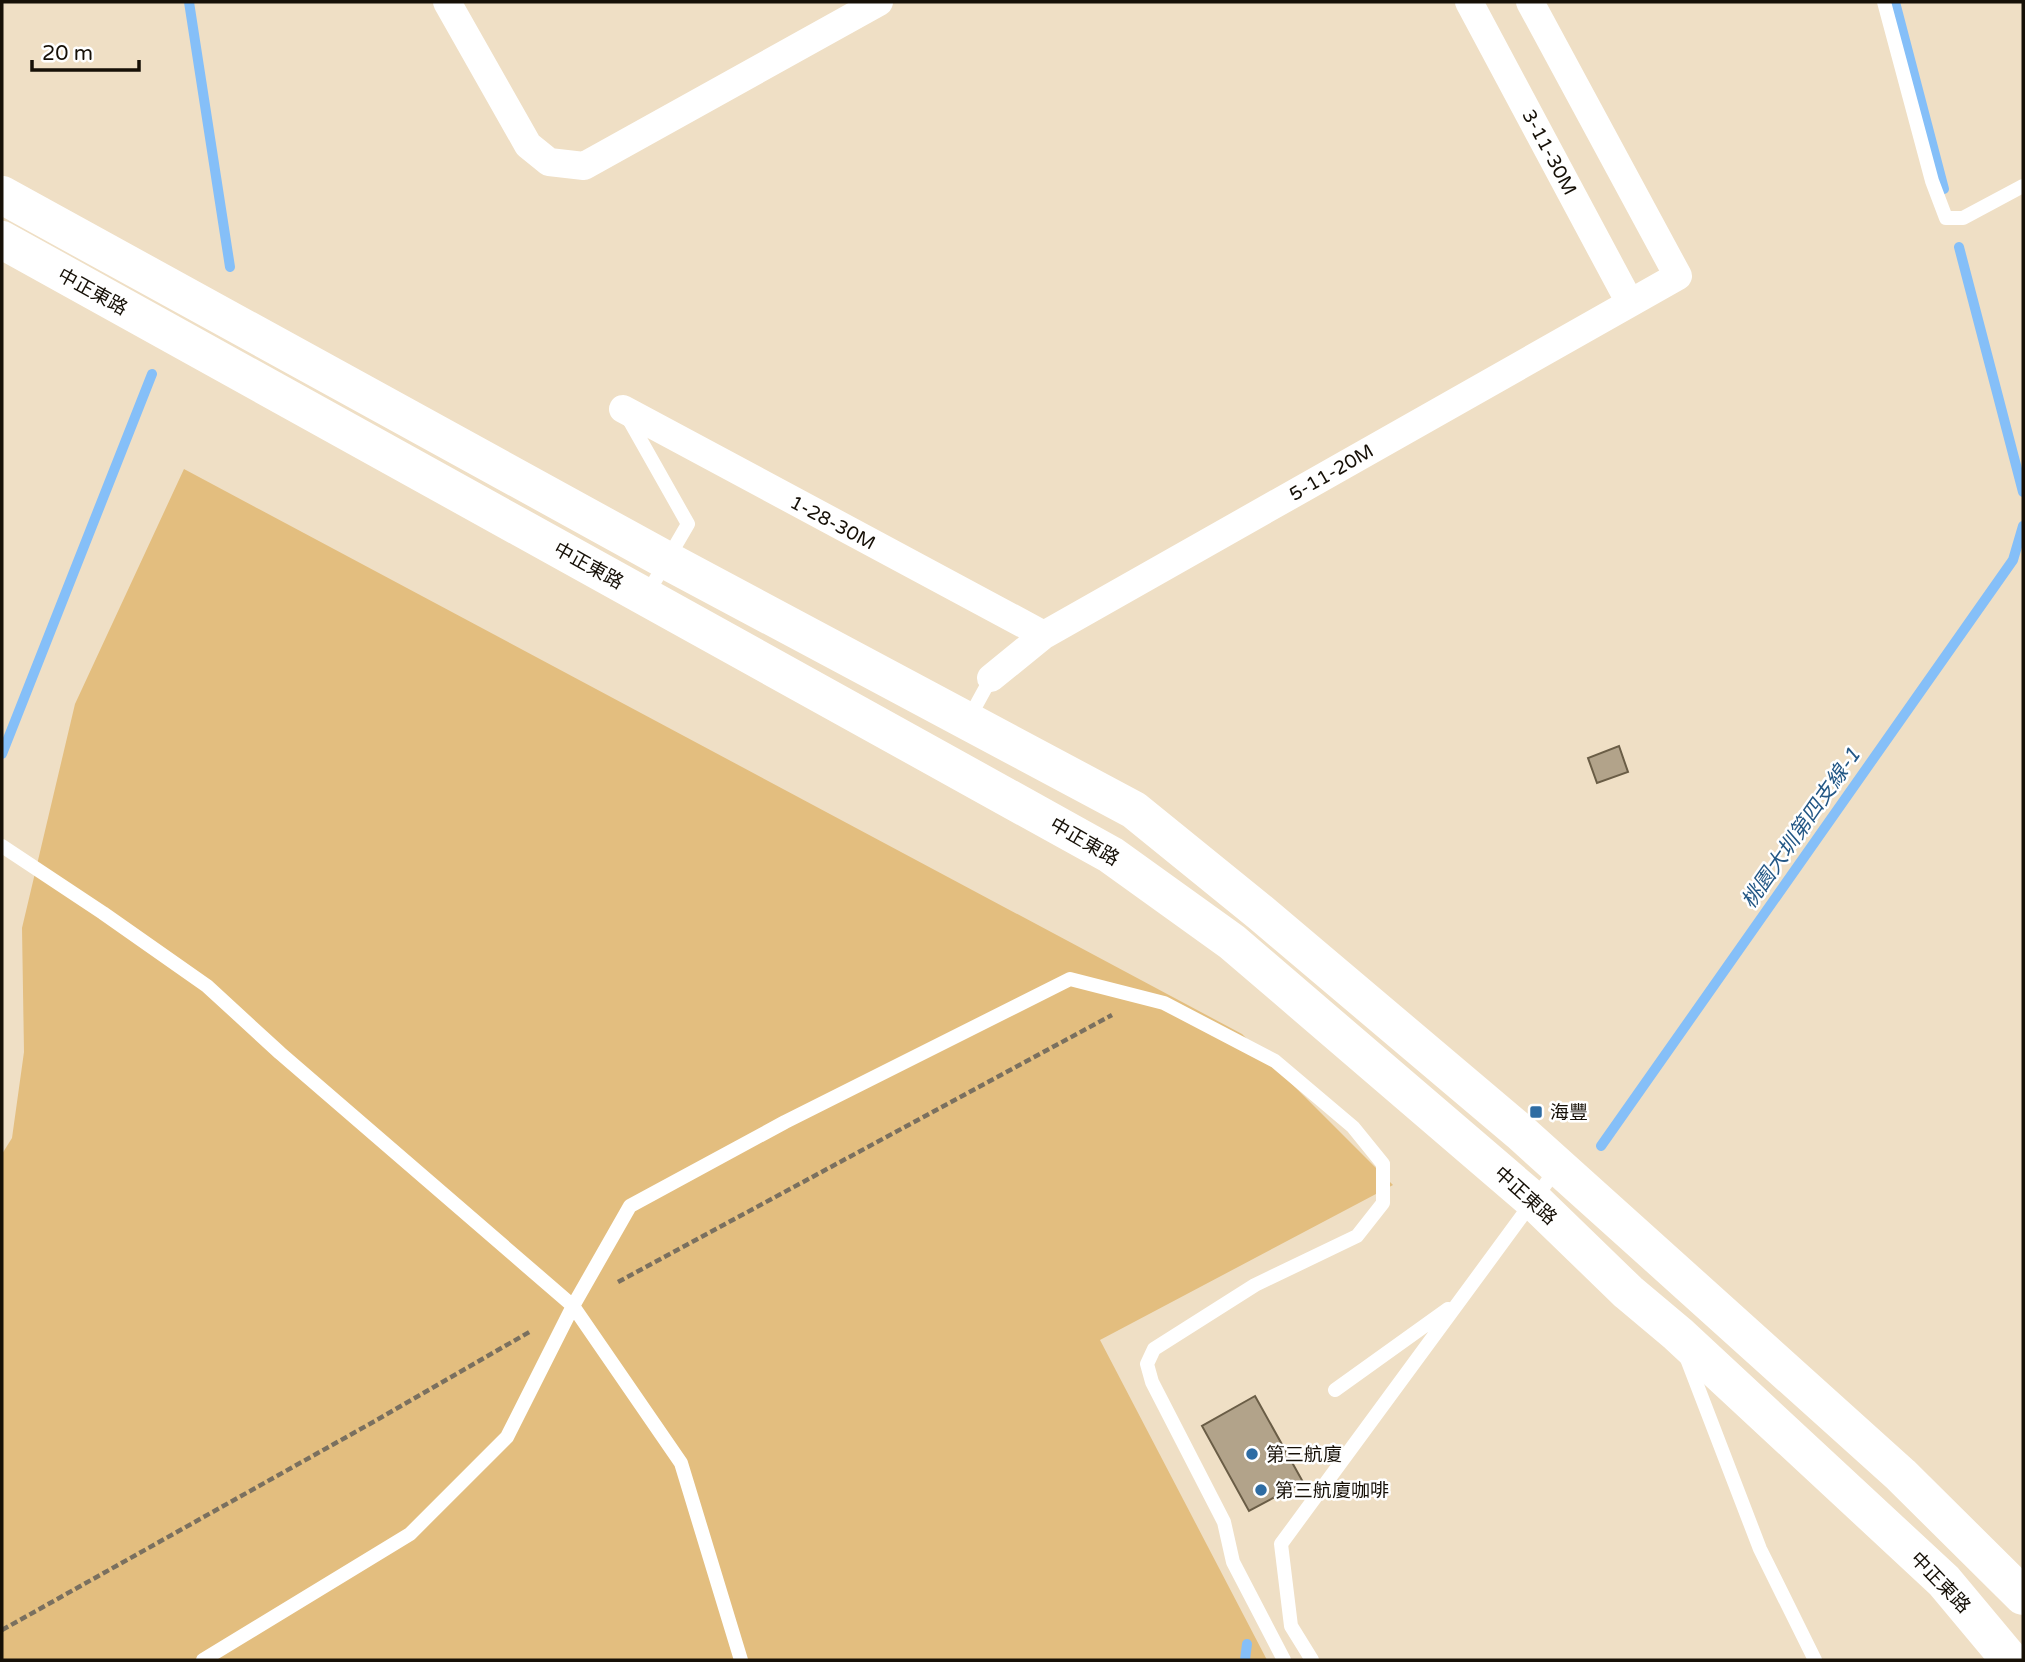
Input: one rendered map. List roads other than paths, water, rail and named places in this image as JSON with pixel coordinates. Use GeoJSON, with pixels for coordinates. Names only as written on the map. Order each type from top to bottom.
{"type":"FeatureCollection","features":[{"type":"Feature","properties":{"kind":"main road","name":"中正東路"},"geometry":{"type":"LineString","coordinates":[[2,195],[666,560],[1134,810],[1261,913],[1558,1166],[1901,1475],[2023,1596]]}},
{"type":"Feature","properties":{"kind":"main road","name":"中正東路"},"geometry":{"type":"LineString","coordinates":[[2,240],[1111,855],[1232,942],[1534,1201],[1628,1292],[1678,1334],[1944,1581],[2010,1660]]}},
{"type":"Feature","properties":{"kind":"street"},"geometry":{"type":"LineString","coordinates":[[447,2],[528,145],[549,162],[584,166],[878,2]]}},
{"type":"Feature","properties":{"kind":"street","name":"3-11-30M"},"geometry":{"type":"LineString","coordinates":[[1469,2],[1630,303]]}},
{"type":"Feature","properties":{"kind":"street","name":"5-11-20M"},"geometry":{"type":"LineString","coordinates":[[991,678],[1044,635],[1678,276],[1530,2]]}},
{"type":"Feature","properties":{"kind":"street","name":"1-28-30M"},"geometry":{"type":"LineString","coordinates":[[623,409],[1044,635]]}},
{"type":"Feature","properties":{"kind":"lane"},"geometry":{"type":"LineString","coordinates":[[1884,2],[1932,181],[1946,218],[1963,218],[2023,186]]}},
{"type":"Feature","properties":{"kind":"lane"},"geometry":{"type":"LineString","coordinates":[[623,409],[688,524],[646,597]]}},
{"type":"Feature","properties":{"kind":"lane"},"geometry":{"type":"LineString","coordinates":[[968,720],[991,678]]}},
{"type":"Feature","properties":{"kind":"lane"},"geometry":{"type":"LineString","coordinates":[[2,846],[207,986],[280,1054],[573,1306],[681,1463],[741,1660]]}},
{"type":"Feature","properties":{"kind":"lane"},"geometry":{"type":"LineString","coordinates":[[203,1660],[410,1534],[507,1437],[573,1306],[630,1206],[785,1122],[1070,979],[1164,1003],[1275,1061],[1353,1127],[1383,1164],[1384,1203],[1357,1236],[1255,1285],[1154,1349],[1147,1364],[1152,1382],[1224,1522],[1233,1562],[1284,1660]]}},
{"type":"Feature","properties":{"kind":"lane"},"geometry":{"type":"LineString","coordinates":[[1312,1660],[1291,1626],[1281,1544],[1558,1166]]}},
{"type":"Feature","properties":{"kind":"lane"},"geometry":{"type":"LineString","coordinates":[[1335,1390],[1461,1300]]}},
{"type":"Feature","properties":{"kind":"lane"},"geometry":{"type":"LineString","coordinates":[[1678,1334],[1760,1549],[1815,1660]]}},
{"type":"Feature","properties":{"kind":"waterway"},"geometry":{"type":"LineString","coordinates":[[189,2],[230,267]]}},
{"type":"Feature","properties":{"kind":"waterway","name":"桃園大圳第四支線-1"},"geometry":{"type":"LineString","coordinates":[[1895,2],[1944,189]]}},
{"type":"Feature","properties":{"kind":"waterway","name":"桃園大圳第四支線-1"},"geometry":{"type":"LineString","coordinates":[[1959,247],[2023,492]]}},
{"type":"Feature","properties":{"kind":"waterway"},"geometry":{"type":"LineString","coordinates":[[2,754],[152,374]]}},
{"type":"Feature","properties":{"kind":"waterway","name":"桃園大圳第四支線-1"},"geometry":{"type":"LineString","coordinates":[[1601,1146],[2013,560],[2023,526]]}},
{"type":"Feature","properties":{"kind":"waterway","name":"桃園大圳第四支線-1"},"geometry":{"type":"LineString","coordinates":[[1245,1660],[1247,1644]]}},
{"type":"Feature","properties":{"kind":"place","name":"海豐"},"geometry":{"type":"Point","coordinates":[1536,1112]}},
{"type":"Feature","properties":{"kind":"place","name":"第三航廈"},"geometry":{"type":"Point","coordinates":[1252,1454]}},
{"type":"Feature","properties":{"kind":"place","name":"第三航廈咖啡"},"geometry":{"type":"Point","coordinates":[1261,1490]}}]}
